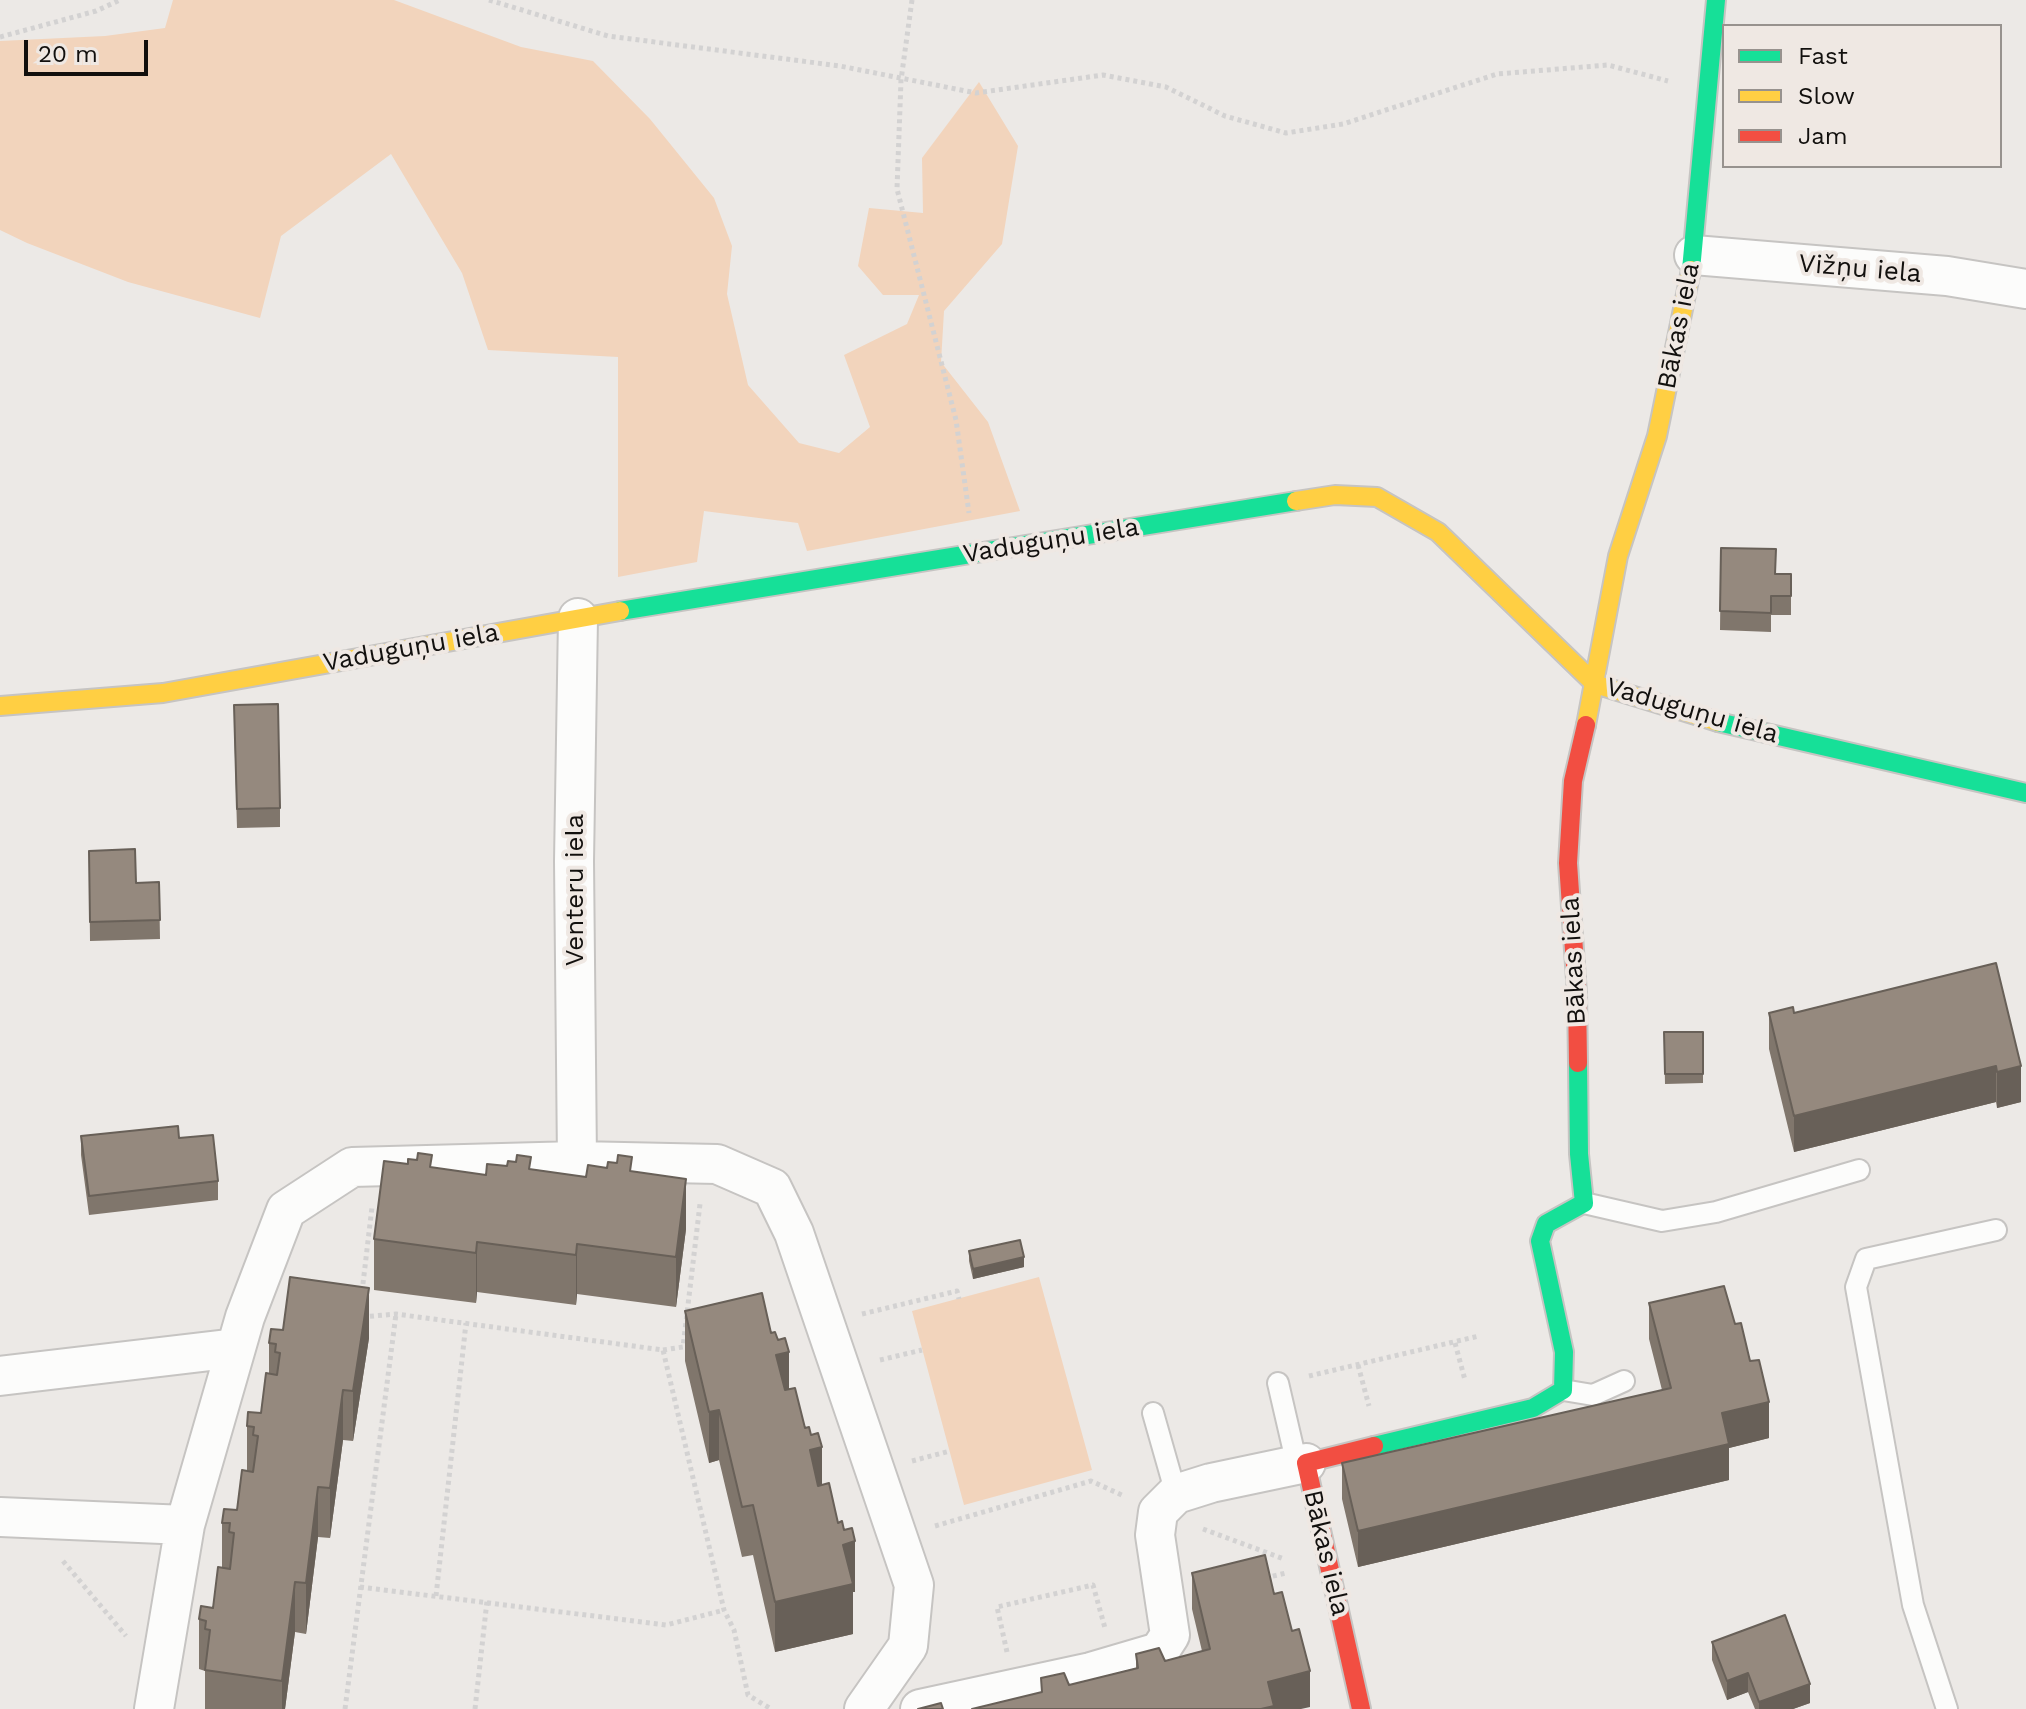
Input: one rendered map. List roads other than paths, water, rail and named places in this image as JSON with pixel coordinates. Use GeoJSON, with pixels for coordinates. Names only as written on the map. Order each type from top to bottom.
{"type":"FeatureCollection","features":[{"type":"Feature","properties":{"kind":"street","name":"Bākas iela"},"geometry":{"type":"LineString","coordinates":[[1584,1203],[1579,1154],[1577,994],[1568,863],[1573,781],[1595,684],[1618,556],[1657,436],[1694,255],[1716,0]]}},
{"type":"Feature","properties":{"kind":"street","name":"Vižņu iela"},"geometry":{"type":"LineString","coordinates":[[1694,255],[1947,276],[2026,289]]}},
{"type":"Feature","properties":{"kind":"street","name":"Vaduguņu iela"},"geometry":{"type":"LineString","coordinates":[[0,706],[163,693],[578,618],[1335,495],[1377,497],[1438,532],[1595,684],[1703,719],[2026,793]]}},
{"type":"Feature","properties":{"kind":"street","name":"Venteru iela"},"geometry":{"type":"LineString","coordinates":[[577,1161],[574,861],[578,618]]}},
{"type":"Feature","properties":{"kind":"street"},"geometry":{"type":"LineString","coordinates":[[156,1692],[185,1525],[250,1303],[286,1210],[352,1167],[577,1161],[717,1164],[772,1188],[794,1233],[914,1585],[908,1646],[864,1709]]}},
{"type":"Feature","properties":{"kind":"street"},"geometry":{"type":"LineString","coordinates":[[1563,1390],[1564,1352],[1540,1241],[1546,1224],[1584,1203]]}},
{"type":"Feature","properties":{"kind":"street"},"geometry":{"type":"LineString","coordinates":[[0,1376],[236,1348]]}},
{"type":"Feature","properties":{"kind":"street","name":"Bākas iela"},"geometry":{"type":"LineString","coordinates":[[1361,1709],[1302,1464],[1533,1408],[1563,1390]]}},
{"type":"Feature","properties":{"kind":"street"},"geometry":{"type":"LineString","coordinates":[[920,1709],[1115,1665],[1159,1652],[1170,1635],[1155,1535],[1167,1503],[1211,1483],[1302,1464]]}},
{"type":"Feature","properties":{"kind":"street"},"geometry":{"type":"LineString","coordinates":[[14,1518],[185,1525]]}},
{"type":"Feature","properties":{"kind":"lane"},"geometry":{"type":"LineString","coordinates":[[1584,1203],[1662,1221],[1716,1212],[1859,1170]]}},
{"type":"Feature","properties":{"kind":"lane"},"geometry":{"type":"LineString","coordinates":[[1947,1709],[1913,1605],[1856,1287],[1866,1259],[1996,1230]]}},
{"type":"Feature","properties":{"kind":"lane"},"geometry":{"type":"LineString","coordinates":[[1563,1390],[1593,1395],[1624,1381]]}},
{"type":"Feature","properties":{"kind":"lane"},"geometry":{"type":"LineString","coordinates":[[1278,1383],[1302,1464]]}},
{"type":"Feature","properties":{"kind":"lane"},"geometry":{"type":"LineString","coordinates":[[1153,1413],[1167,1503]]}}]}
